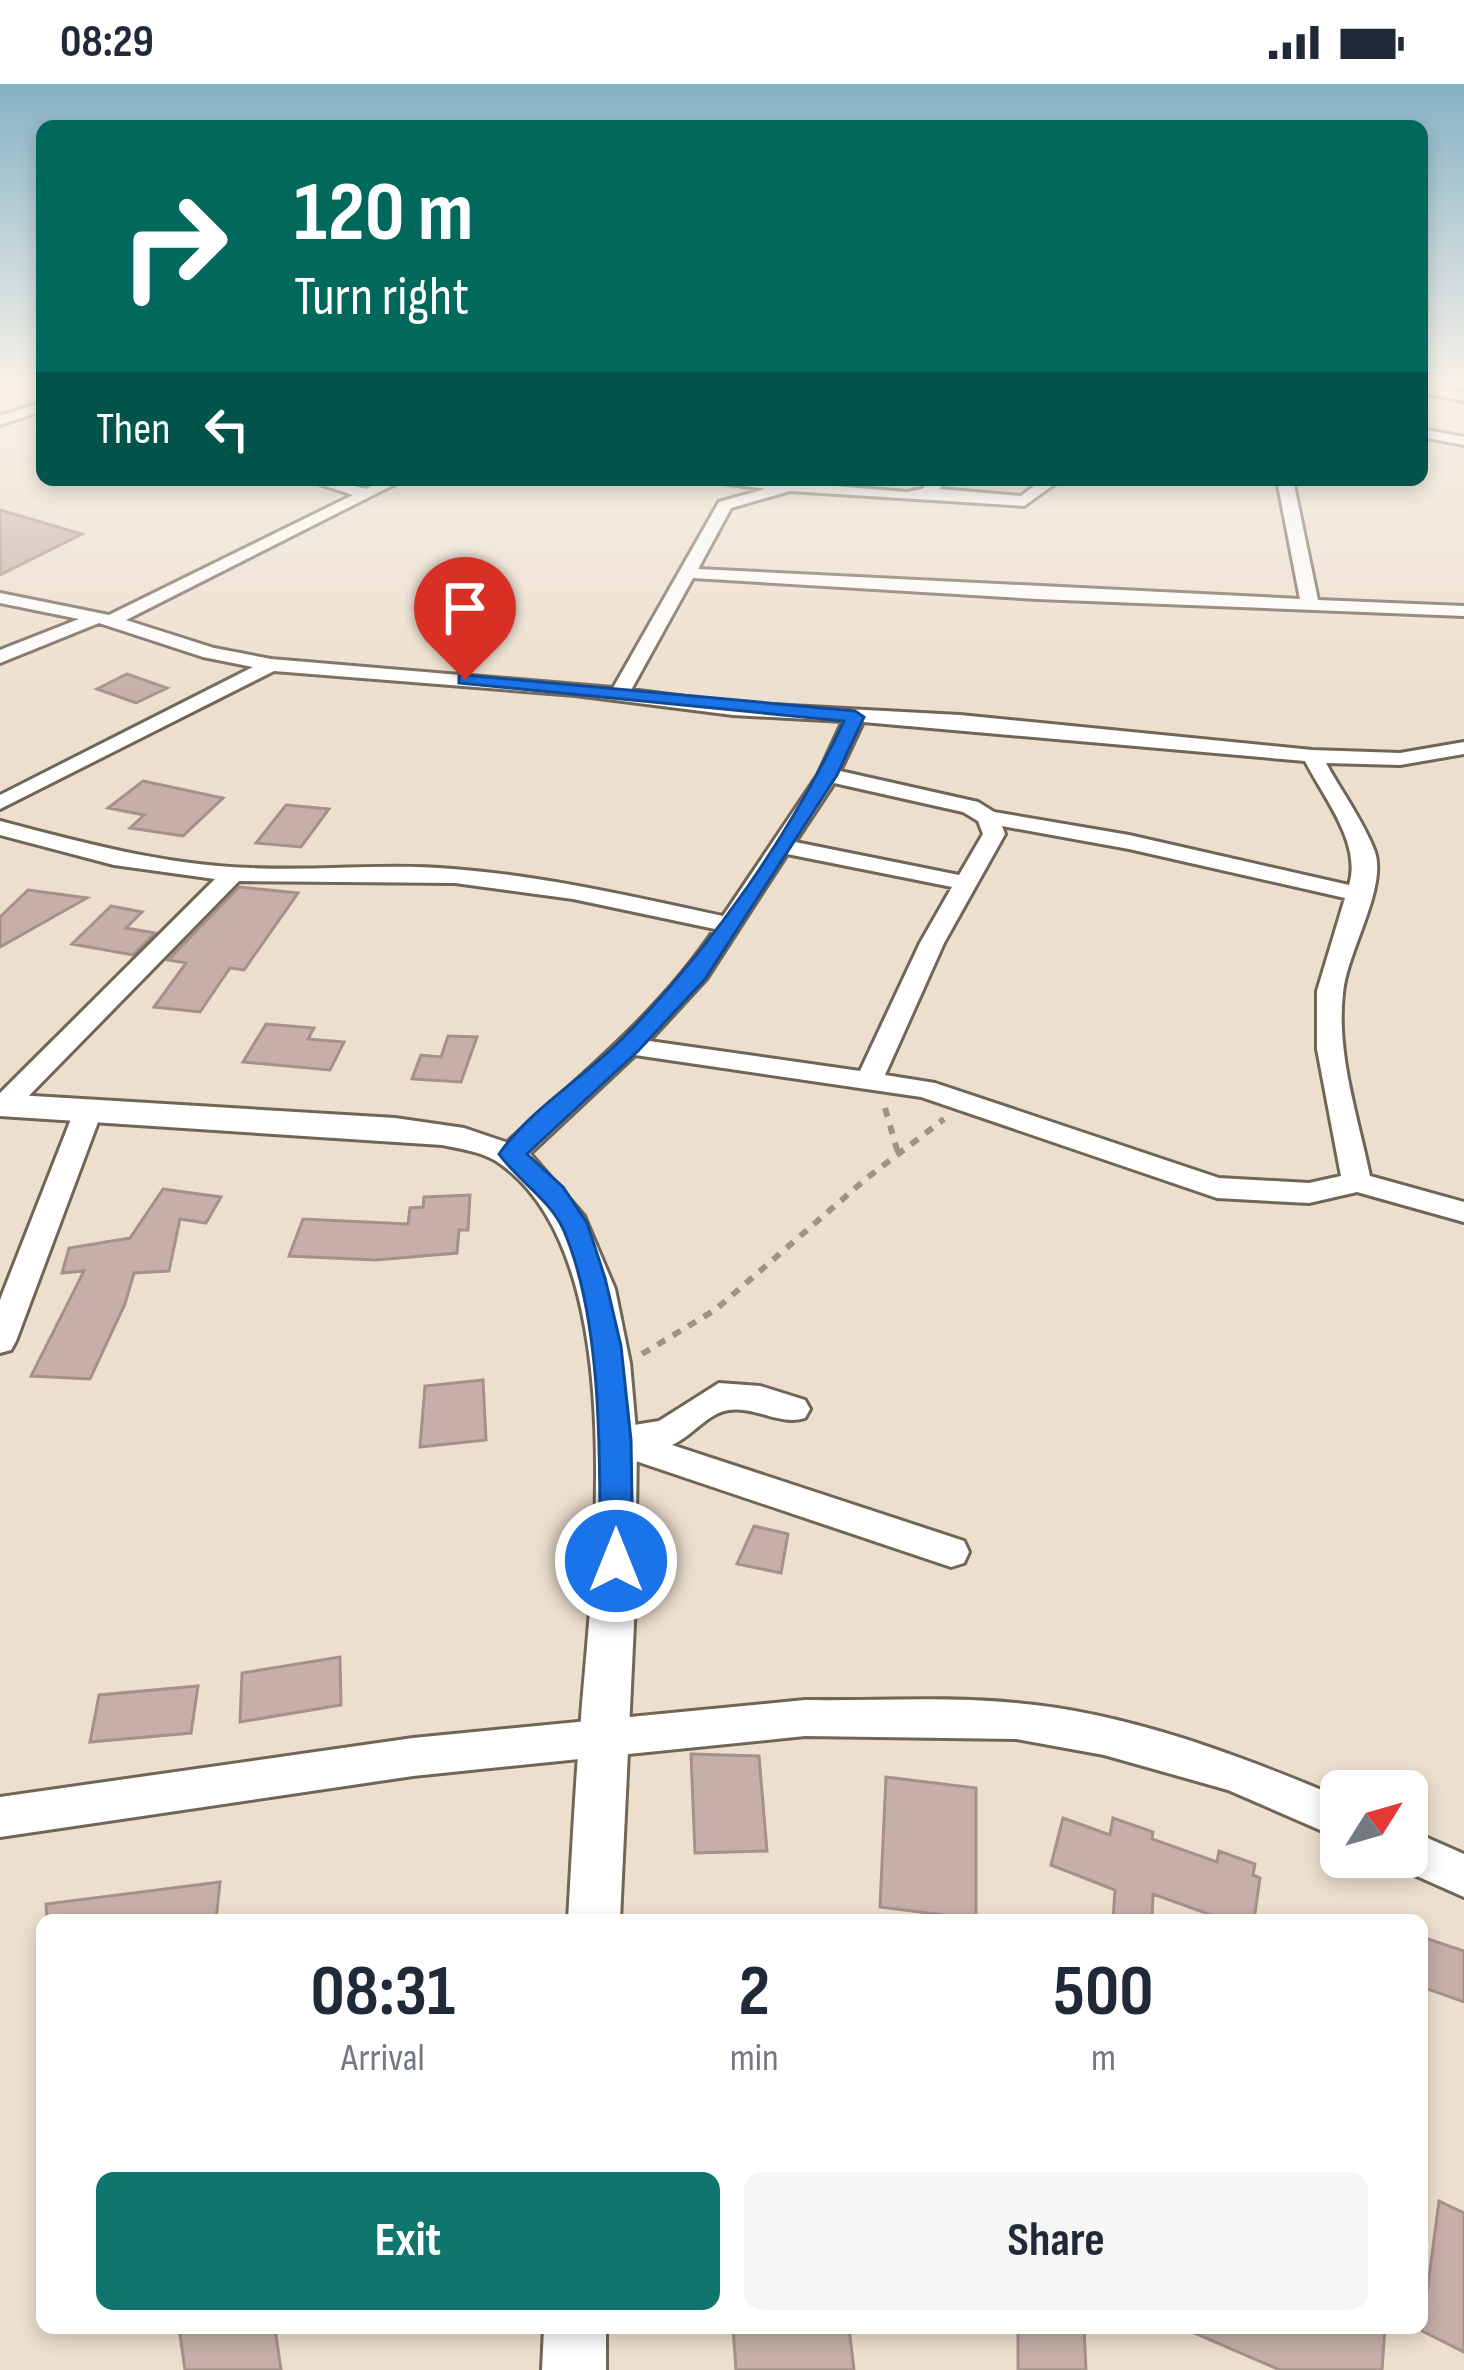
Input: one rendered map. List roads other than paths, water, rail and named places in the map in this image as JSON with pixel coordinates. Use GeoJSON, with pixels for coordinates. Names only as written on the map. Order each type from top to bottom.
{"type":"FeatureCollection","features":[{"type":"Feature","properties":{"kind":"street"},"geometry":{"type":"LineString","coordinates":[[352,490],[365,493]]}},
{"type":"Feature","properties":{"kind":"street"},"geometry":{"type":"LineString","coordinates":[[0,657],[104,619],[373,490]]}},
{"type":"Feature","properties":{"kind":"street"},"geometry":{"type":"LineString","coordinates":[[619,695],[725,505],[781,490]]}},
{"type":"Feature","properties":{"kind":"street"},"geometry":{"type":"LineString","coordinates":[[794,490],[1024,500],[1038,490]]}},
{"type":"Feature","properties":{"kind":"street"},"geometry":{"type":"LineString","coordinates":[[927,494],[931,490]]}},
{"type":"Feature","properties":{"kind":"street"},"geometry":{"type":"LineString","coordinates":[[1287,490],[1310,604]]}},
{"type":"Feature","properties":{"kind":"street"},"geometry":{"type":"LineString","coordinates":[[686,572],[1037,594],[1464,611]]}},
{"type":"Feature","properties":{"kind":"street"},"geometry":{"type":"LineString","coordinates":[[0,598],[104,619],[211,653],[271,664],[855,717],[960,721],[1312,756],[1400,759],[1464,748]]}},
{"type":"Feature","properties":{"kind":"street"},"geometry":{"type":"LineString","coordinates":[[0,803],[271,664]]}},
{"type":"Feature","properties":{"kind":"street"},"geometry":{"type":"LineString","coordinates":[[512,1154],[629,1046],[697,974],[828,775],[855,717]]}},
{"type":"Feature","properties":{"kind":"street"},"geometry":{"type":"LineString","coordinates":[[1312,756],[1363,851],[1366,868],[1362,895],[1330,991],[1330,1049],[1357,1182]]}},
{"type":"Feature","properties":{"kind":"street"},"geometry":{"type":"LineString","coordinates":[[828,775],[946,799],[988,817],[1148,846],[1362,895]]}},
{"type":"Feature","properties":{"kind":"street"},"geometry":{"type":"LineString","coordinates":[[875,1080],[932,944],[994,834],[988,817]]}},
{"type":"Feature","properties":{"kind":"street"},"geometry":{"type":"LineString","coordinates":[[0,828],[92,851],[233,874],[415,873],[496,880],[591,894],[729,925]]}},
{"type":"Feature","properties":{"kind":"street"},"geometry":{"type":"LineString","coordinates":[[782,845],[965,883]]}},
{"type":"Feature","properties":{"kind":"street"},"geometry":{"type":"LineString","coordinates":[[2,1105],[233,874]]}},
{"type":"Feature","properties":{"kind":"street"},"geometry":{"type":"LineString","coordinates":[[629,1046],[875,1080],[966,1103],[1217,1188],[1310,1193],[1357,1182],[1464,1212]]}},
{"type":"Feature","properties":{"kind":"street"},"geometry":{"type":"LineString","coordinates":[[2,1105],[87,1114],[366,1128],[470,1140],[512,1154],[554,1194],[578,1229],[609,1373],[615,1440],[616,1561],[593,1914]]}},
{"type":"Feature","properties":{"kind":"street"},"geometry":{"type":"LineString","coordinates":[[0,1341],[87,1114]]}},
{"type":"Feature","properties":{"kind":"street"},"geometry":{"type":"LineString","coordinates":[[615,1440],[667,1433],[719,1396],[760,1399],[793,1408]]}},
{"type":"Feature","properties":{"kind":"street"},"geometry":{"type":"LineString","coordinates":[[615,1440],[952,1552]]}},
{"type":"Feature","properties":{"kind":"street"},"geometry":{"type":"LineString","coordinates":[[0,1817],[367,1763],[805,1718],[1016,1720],[1104,1736],[1232,1772],[1320,1811]]}},
{"type":"Feature","properties":{"kind":"street"},"geometry":{"type":"LineString","coordinates":[[1428,1860],[1464,1876]]}},
{"type":"Feature","properties":{"kind":"street"},"geometry":{"type":"LineString","coordinates":[[574,2370],[575,2334]]}}]}
